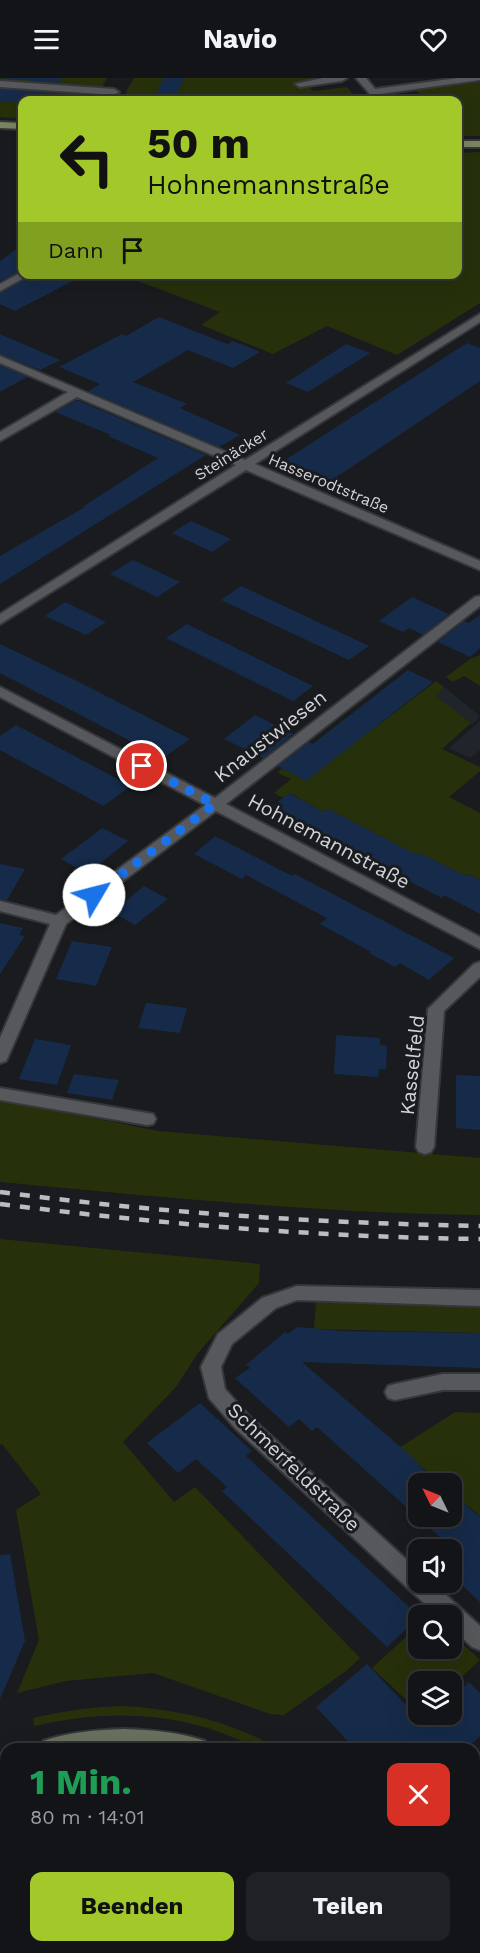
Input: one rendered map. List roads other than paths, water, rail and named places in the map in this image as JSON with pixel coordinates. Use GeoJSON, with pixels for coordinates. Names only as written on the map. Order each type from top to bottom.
{"type":"FeatureCollection","features":[{"type":"Feature","properties":{"kind":"main road"},"geometry":{"type":"LineString","coordinates":[[0,125],[18,126]]}},
{"type":"Feature","properties":{"kind":"main road"},"geometry":{"type":"LineString","coordinates":[[462,144],[480,144]]}},
{"type":"Feature","properties":{"kind":"main road"},"geometry":{"type":"LineString","coordinates":[[78,1743],[134,1738],[163,1743]]}},
{"type":"Feature","properties":{"kind":"street"},"geometry":{"type":"LineString","coordinates":[[300,84],[342,78]]}},
{"type":"Feature","properties":{"kind":"street"},"geometry":{"type":"LineString","coordinates":[[361,78],[376,96]]}},
{"type":"Feature","properties":{"kind":"street"},"geometry":{"type":"LineString","coordinates":[[373,92],[479,78]]}},
{"type":"Feature","properties":{"kind":"street"},"geometry":{"type":"LineString","coordinates":[[0,84],[114,92]]}},
{"type":"Feature","properties":{"kind":"street"},"geometry":{"type":"LineString","coordinates":[[0,288],[18,278]]}},
{"type":"Feature","properties":{"kind":"street","name":"Steinäcker"},"geometry":{"type":"LineString","coordinates":[[0,620],[480,317]]}},
{"type":"Feature","properties":{"kind":"street","name":"Hasserodtstraße"},"geometry":{"type":"LineString","coordinates":[[0,359],[480,566]]}},
{"type":"Feature","properties":{"kind":"street"},"geometry":{"type":"LineString","coordinates":[[0,437],[77,392]]}},
{"type":"Feature","properties":{"kind":"street","name":"Knaustwiesen"},"geometry":{"type":"LineString","coordinates":[[0,1057],[59,921],[480,600]]}},
{"type":"Feature","properties":{"kind":"street","name":"Hohnemannstraße"},"geometry":{"type":"LineString","coordinates":[[0,691],[480,944]]}},
{"type":"Feature","properties":{"kind":"street"},"geometry":{"type":"LineString","coordinates":[[0,906],[59,921]]}},
{"type":"Feature","properties":{"kind":"street","name":"Kasselfeld"},"geometry":{"type":"LineString","coordinates":[[425,1147],[436,1009],[480,968]]}},
{"type":"Feature","properties":{"kind":"street"},"geometry":{"type":"LineString","coordinates":[[0,1094],[147,1119]]}},
{"type":"Feature","properties":{"kind":"street","name":"Schmerfeldstraße"},"geometry":{"type":"LineString","coordinates":[[480,1298],[297,1293],[269,1303],[225,1339],[211,1367],[216,1392],[242,1422],[480,1640]]}},
{"type":"Feature","properties":{"kind":"street"},"geometry":{"type":"LineString","coordinates":[[395,1392],[443,1382],[480,1382]]}},
{"type":"Feature","properties":{"kind":"railway"},"geometry":{"type":"LineString","coordinates":[[0,1192],[120,1206],[240,1216],[480,1226]]}},
{"type":"Feature","properties":{"kind":"railway"},"geometry":{"type":"LineString","coordinates":[[0,1204],[120,1218],[240,1228],[360,1236],[480,1239]]}}]}
